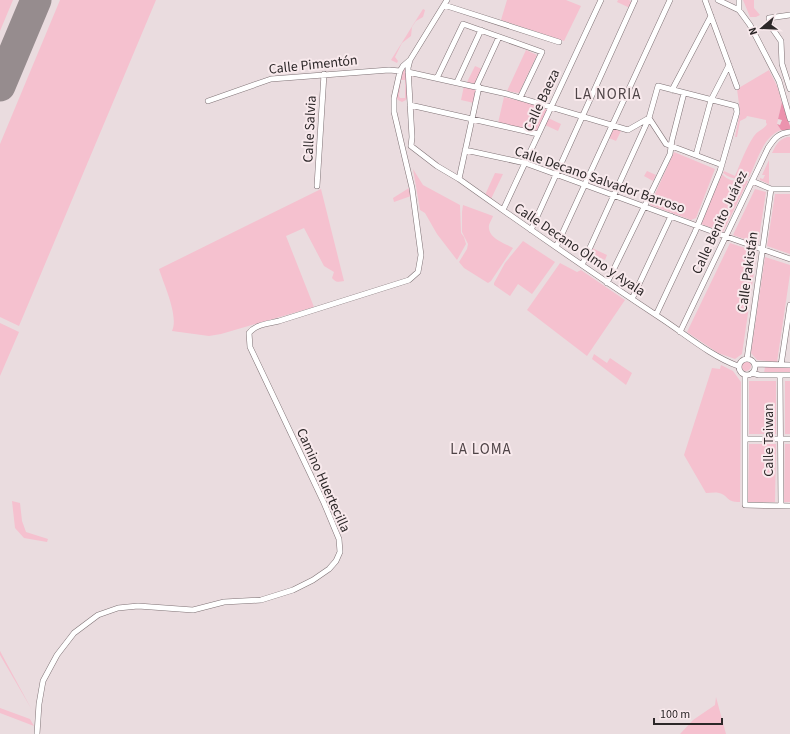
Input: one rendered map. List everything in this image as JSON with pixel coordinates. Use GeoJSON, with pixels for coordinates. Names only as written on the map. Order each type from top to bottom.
{"type":"FeatureCollection","features":[{"type":"Feature","properties":{"kind":"street","name":"Calle Baeza"},"geometry":{"type":"LineString","coordinates":[[503,210],[601,0]]}},
{"type":"Feature","properties":{"kind":"street"},"geometry":{"type":"LineString","coordinates":[[531,230],[635,0]]}},
{"type":"Feature","properties":{"kind":"street"},"geometry":{"type":"LineString","coordinates":[[556,247],[670,0]]}},
{"type":"Feature","properties":{"kind":"street"},"geometry":{"type":"LineString","coordinates":[[705,0],[737,87]]}},
{"type":"Feature","properties":{"kind":"street"},"geometry":{"type":"LineString","coordinates":[[718,0],[739,10],[750,25],[779,82],[790,119]]}},
{"type":"Feature","properties":{"kind":"street"},"geometry":{"type":"LineString","coordinates":[[739,0],[739,10]]}},
{"type":"Feature","properties":{"kind":"street"},"geometry":{"type":"LineString","coordinates":[[410,60],[408,72],[412,137],[411,146],[402,147],[394,112],[394,98],[400,71],[410,60],[446,2],[559,42]]}},
{"type":"Feature","properties":{"kind":"street"},"geometry":{"type":"LineString","coordinates":[[790,15],[769,18],[772,28],[780,41],[782,64],[790,89]]}},
{"type":"Feature","properties":{"kind":"street"},"geometry":{"type":"LineString","coordinates":[[672,90],[711,16]]}},
{"type":"Feature","properties":{"kind":"street"},"geometry":{"type":"LineString","coordinates":[[437,78],[463,24],[542,52],[520,98]]}},
{"type":"Feature","properties":{"kind":"street"},"geometry":{"type":"LineString","coordinates":[[457,82],[481,30]]}},
{"type":"Feature","properties":{"kind":"street"},"geometry":{"type":"LineString","coordinates":[[459,179],[473,119],[478,87],[499,37]]}},
{"type":"Feature","properties":{"kind":"street"},"geometry":{"type":"LineString","coordinates":[[696,155],[711,100],[729,65]]}},
{"type":"Feature","properties":{"kind":"street","name":"Calle Pimentón"},"geometry":{"type":"LineString","coordinates":[[208,101],[271,79],[324,74],[389,70],[400,71]]}},
{"type":"Feature","properties":{"kind":"street"},"geometry":{"type":"LineString","coordinates":[[408,72],[457,82],[551,106],[628,130],[649,118]]}},
{"type":"Feature","properties":{"kind":"street","name":"Calle Salvia"},"geometry":{"type":"LineString","coordinates":[[318,186],[324,74]]}},
{"type":"Feature","properties":{"kind":"street"},"geometry":{"type":"LineString","coordinates":[[582,265],[649,118],[658,86],[736,106],[736,112],[722,165],[698,226],[656,315]]}},
{"type":"Feature","properties":{"kind":"street"},"geometry":{"type":"LineString","coordinates":[[608,283],[670,154],[684,93]]}},
{"type":"Feature","properties":{"kind":"street"},"geometry":{"type":"LineString","coordinates":[[410,105],[538,134]]}},
{"type":"Feature","properties":{"kind":"street"},"geometry":{"type":"LineString","coordinates":[[649,118],[666,144],[722,165]]}},
{"type":"Feature","properties":{"kind":"street","name":"Calle Benito Juárez"},"geometry":{"type":"LineString","coordinates":[[680,332],[768,148],[776,137],[784,132],[790,132]]}},
{"type":"Feature","properties":{"kind":"street","name":"Calle Decano Olmo y Ayala"},"geometry":{"type":"LineString","coordinates":[[411,146],[437,166],[459,179],[680,332],[730,363],[738,366]]}},
{"type":"Feature","properties":{"kind":"street","name":"Camino Huertecilla"},"geometry":{"type":"LineString","coordinates":[[37,734],[39,704],[43,681],[57,655],[74,633],[98,615],[118,608],[138,606],[193,610],[224,602],[261,600],[293,590],[313,580],[329,569],[336,561],[340,552],[338,539],[324,503],[250,347],[249,333],[253,328],[258,326],[279,321],[409,280],[418,272],[422,255],[417,212],[402,147]]}},
{"type":"Feature","properties":{"kind":"street","name":"Calle Decano Salvador Barroso"},"geometry":{"type":"LineString","coordinates":[[465,150],[525,163],[790,259]]}},
{"type":"Feature","properties":{"kind":"street"},"geometry":{"type":"LineString","coordinates":[[752,181],[771,189],[790,189]]}},
{"type":"Feature","properties":{"kind":"street","name":"Calle Pakistán"},"geometry":{"type":"LineString","coordinates":[[747,358],[771,189]]}},
{"type":"Feature","properties":{"kind":"street"},"geometry":{"type":"LineString","coordinates":[[632,299],[670,216]]}},
{"type":"Feature","properties":{"kind":"street"},"geometry":{"type":"LineString","coordinates":[[781,364],[790,305]]}},
{"type":"Feature","properties":{"kind":"street"},"geometry":{"type":"LineString","coordinates":[[790,365],[755,364],[747,358],[741,361],[738,366],[740,372],[745,375],[752,373],[790,375]]}},
{"type":"Feature","properties":{"kind":"street"},"geometry":{"type":"LineString","coordinates":[[752,373],[755,364]]}},
{"type":"Feature","properties":{"kind":"street"},"geometry":{"type":"LineString","coordinates":[[745,375],[745,505],[790,506]]}},
{"type":"Feature","properties":{"kind":"street","name":"Calle Taiwan"},"geometry":{"type":"LineString","coordinates":[[780,375],[781,506]]}},
{"type":"Feature","properties":{"kind":"street"},"geometry":{"type":"LineString","coordinates":[[745,439],[790,439]]}},
{"type":"Feature","properties":{"kind":"shaded area"},"geometry":{"type":"Polygon","coordinates":[[[0,0],[13,0],[0,31],[0,0]]]}},
{"type":"Feature","properties":{"kind":"shaded area"},"geometry":{"type":"Polygon","coordinates":[[[60,0],[156,0],[19,326],[0,317],[0,144],[60,0]]]}},
{"type":"Feature","properties":{"kind":"shaded area"},"geometry":{"type":"Polygon","coordinates":[[[507,0],[566,0],[581,6],[564,41],[501,20],[507,0]]]}},
{"type":"Feature","properties":{"kind":"shaded area"},"geometry":{"type":"Polygon","coordinates":[[[618,0],[629,0],[632,2],[630,8],[617,2],[618,0]]]}},
{"type":"Feature","properties":{"kind":"shaded area"},"geometry":{"type":"Polygon","coordinates":[[[743,0],[754,0],[754,8],[760,15],[750,17],[743,0]]]}},
{"type":"Feature","properties":{"kind":"shaded area"},"geometry":{"type":"Polygon","coordinates":[[[423,9],[425,10],[423,17],[416,21],[412,27],[411,36],[402,43],[395,57],[398,61],[397,63],[391,60],[423,9]]]}},
{"type":"Feature","properties":{"kind":"shaded area"},"geometry":{"type":"Polygon","coordinates":[[[526,50],[537,55],[519,93],[507,91],[526,50]]]}},
{"type":"Feature","properties":{"kind":"shaded area"},"geometry":{"type":"Polygon","coordinates":[[[406,66],[407,98],[402,102],[396,97],[401,75],[406,66]],[[401,80],[400,98],[405,98],[405,80],[401,80]]]}},
{"type":"Feature","properties":{"kind":"shaded area"},"geometry":{"type":"Polygon","coordinates":[[[475,66],[482,69],[475,84],[467,82],[475,66]]]}},
{"type":"Feature","properties":{"kind":"shaded area"},"geometry":{"type":"Polygon","coordinates":[[[769,70],[777,86],[782,102],[777,124],[781,130],[775,133],[765,144],[749,177],[729,177],[723,173],[724,171],[735,176],[751,141],[767,124],[766,120],[747,116],[740,121],[737,137],[735,137],[740,112],[737,89],[769,70]]]}},
{"type":"Feature","properties":{"kind":"shaded area"},"geometry":{"type":"Polygon","coordinates":[[[464,86],[477,89],[474,103],[461,100],[464,86]]]}},
{"type":"Feature","properties":{"kind":"shaded area"},"geometry":{"type":"Polygon","coordinates":[[[544,86],[550,89],[544,101],[537,99],[544,86]]]}},
{"type":"Feature","properties":{"kind":"shaded area"},"geometry":{"type":"Polygon","coordinates":[[[504,97],[548,108],[537,132],[498,123],[504,97]]]}},
{"type":"Feature","properties":{"kind":"shaded area"},"geometry":{"type":"Polygon","coordinates":[[[782,102],[790,130],[781,130],[777,124],[780,125],[782,120],[778,119],[782,102]]]}},
{"type":"Feature","properties":{"kind":"shaded area"},"geometry":{"type":"Polygon","coordinates":[[[548,118],[561,124],[558,131],[545,125],[548,118]]]}},
{"type":"Feature","properties":{"kind":"shaded area"},"geometry":{"type":"Polygon","coordinates":[[[613,128],[621,131],[616,141],[609,138],[613,128]]]}},
{"type":"Feature","properties":{"kind":"shaded area"},"geometry":{"type":"Polygon","coordinates":[[[790,137],[790,153],[772,153],[779,141],[790,137]]]}},
{"type":"Feature","properties":{"kind":"shaded area"},"geometry":{"type":"Polygon","coordinates":[[[674,152],[715,169],[696,218],[691,220],[650,205],[674,152]]]}},
{"type":"Feature","properties":{"kind":"shaded area"},"geometry":{"type":"Polygon","coordinates":[[[769,160],[769,184],[760,180],[760,178],[763,179],[765,175],[762,175],[769,160]]]}},
{"type":"Feature","properties":{"kind":"shaded area"},"geometry":{"type":"Polygon","coordinates":[[[413,169],[423,185],[460,205],[461,233],[466,244],[457,260],[437,234],[425,213],[420,210],[413,169]]]}},
{"type":"Feature","properties":{"kind":"shaded area"},"geometry":{"type":"Polygon","coordinates":[[[647,171],[656,175],[653,181],[644,176],[647,171]]]}},
{"type":"Feature","properties":{"kind":"shaded area"},"geometry":{"type":"Polygon","coordinates":[[[495,173],[503,174],[491,199],[485,195],[495,173]]]}},
{"type":"Feature","properties":{"kind":"shaded area"},"geometry":{"type":"Polygon","coordinates":[[[722,174],[731,180],[748,181],[723,232],[701,224],[722,174]]]}},
{"type":"Feature","properties":{"kind":"shaded area"},"geometry":{"type":"Polygon","coordinates":[[[409,188],[411,196],[394,202],[393,198],[409,188]]]}},
{"type":"Feature","properties":{"kind":"shaded area"},"geometry":{"type":"Polygon","coordinates":[[[321,189],[344,281],[339,282],[333,280],[332,278],[334,272],[324,266],[304,228],[286,236],[314,307],[221,334],[209,336],[172,331],[174,317],[159,269],[321,189]]]}},
{"type":"Feature","properties":{"kind":"shaded area"},"geometry":{"type":"Polygon","coordinates":[[[755,189],[766,192],[758,244],[733,235],[755,189]]]}},
{"type":"Feature","properties":{"kind":"shaded area"},"geometry":{"type":"Polygon","coordinates":[[[775,194],[790,194],[790,254],[767,246],[775,194]]]}},
{"type":"Feature","properties":{"kind":"shaded area"},"geometry":{"type":"Polygon","coordinates":[[[463,205],[493,216],[489,225],[489,230],[493,237],[513,248],[491,281],[488,283],[464,268],[459,262],[467,249],[468,244],[462,232],[463,205]]]}},
{"type":"Feature","properties":{"kind":"shaded area"},"geometry":{"type":"Polygon","coordinates":[[[523,241],[555,262],[532,294],[518,284],[510,296],[494,285],[494,283],[505,263],[523,241]]]}},
{"type":"Feature","properties":{"kind":"shaded area"},"geometry":{"type":"Polygon","coordinates":[[[730,243],[757,252],[742,354],[735,359],[718,353],[687,332],[730,243]]]}},
{"type":"Feature","properties":{"kind":"shaded area"},"geometry":{"type":"Polygon","coordinates":[[[592,248],[607,255],[605,260],[590,253],[592,248]]]}},
{"type":"Feature","properties":{"kind":"shaded area"},"geometry":{"type":"Polygon","coordinates":[[[765,257],[790,265],[777,362],[757,360],[751,353],[765,257]]]}},
{"type":"Feature","properties":{"kind":"shaded area"},"geometry":{"type":"Polygon","coordinates":[[[560,263],[577,272],[581,270],[625,300],[587,356],[527,310],[560,263]]]}},
{"type":"Feature","properties":{"kind":"shaded area"},"geometry":{"type":"Polygon","coordinates":[[[0,323],[19,332],[0,376],[0,323]]]}},
{"type":"Feature","properties":{"kind":"shaded area"},"geometry":{"type":"Polygon","coordinates":[[[594,354],[607,363],[610,358],[632,373],[626,385],[592,359],[594,354]]]}},
{"type":"Feature","properties":{"kind":"shaded area"},"geometry":{"type":"Polygon","coordinates":[[[744,361],[748,361],[751,366],[748,371],[744,371],[741,368],[741,364],[744,361]]]}},
{"type":"Feature","properties":{"kind":"shaded area"},"geometry":{"type":"Polygon","coordinates":[[[721,365],[733,371],[741,382],[740,502],[732,501],[719,493],[706,493],[684,455],[712,368],[720,369],[721,365]]]}},
{"type":"Feature","properties":{"kind":"shaded area"},"geometry":{"type":"Polygon","coordinates":[[[765,367],[790,368],[790,374],[764,373],[765,367]]]}},
{"type":"Feature","properties":{"kind":"shaded area"},"geometry":{"type":"Polygon","coordinates":[[[749,381],[776,381],[776,434],[749,434],[749,381]]]}},
{"type":"Feature","properties":{"kind":"shaded area"},"geometry":{"type":"Polygon","coordinates":[[[785,381],[790,381],[790,434],[785,434],[785,381]]]}},
{"type":"Feature","properties":{"kind":"shaded area"},"geometry":{"type":"Polygon","coordinates":[[[749,444],[776,444],[775,502],[748,502],[749,444]]]}},
{"type":"Feature","properties":{"kind":"shaded area"},"geometry":{"type":"Polygon","coordinates":[[[785,444],[790,444],[790,502],[784,502],[785,444]]]}},
{"type":"Feature","properties":{"kind":"shaded area"},"geometry":{"type":"Polygon","coordinates":[[[12,501],[20,503],[22,521],[26,532],[48,539],[47,542],[24,538],[15,528],[12,501]]]}},
{"type":"Feature","properties":{"kind":"shaded area"},"geometry":{"type":"Polygon","coordinates":[[[0,651],[32,710],[0,655],[0,651]]]}},
{"type":"Feature","properties":{"kind":"shaded area"},"geometry":{"type":"Polygon","coordinates":[[[716,697],[726,734],[680,734],[693,720],[715,705],[716,697]]]}},
{"type":"Feature","properties":{"kind":"shaded area"},"geometry":{"type":"Polygon","coordinates":[[[0,708],[30,719],[34,726],[0,713],[0,708]]]}},
{"type":"Feature","properties":{"kind":"runway"},"geometry":{"type":"LineString","coordinates":[[0,86],[36,0]]}},
{"type":"Feature","properties":{"kind":"district","name":"LA NORIA"},"geometry":{"type":"Point","coordinates":[608,94]}},
{"type":"Feature","properties":{"kind":"district","name":"LA LOMA"},"geometry":{"type":"Point","coordinates":[481,449]}}]}
